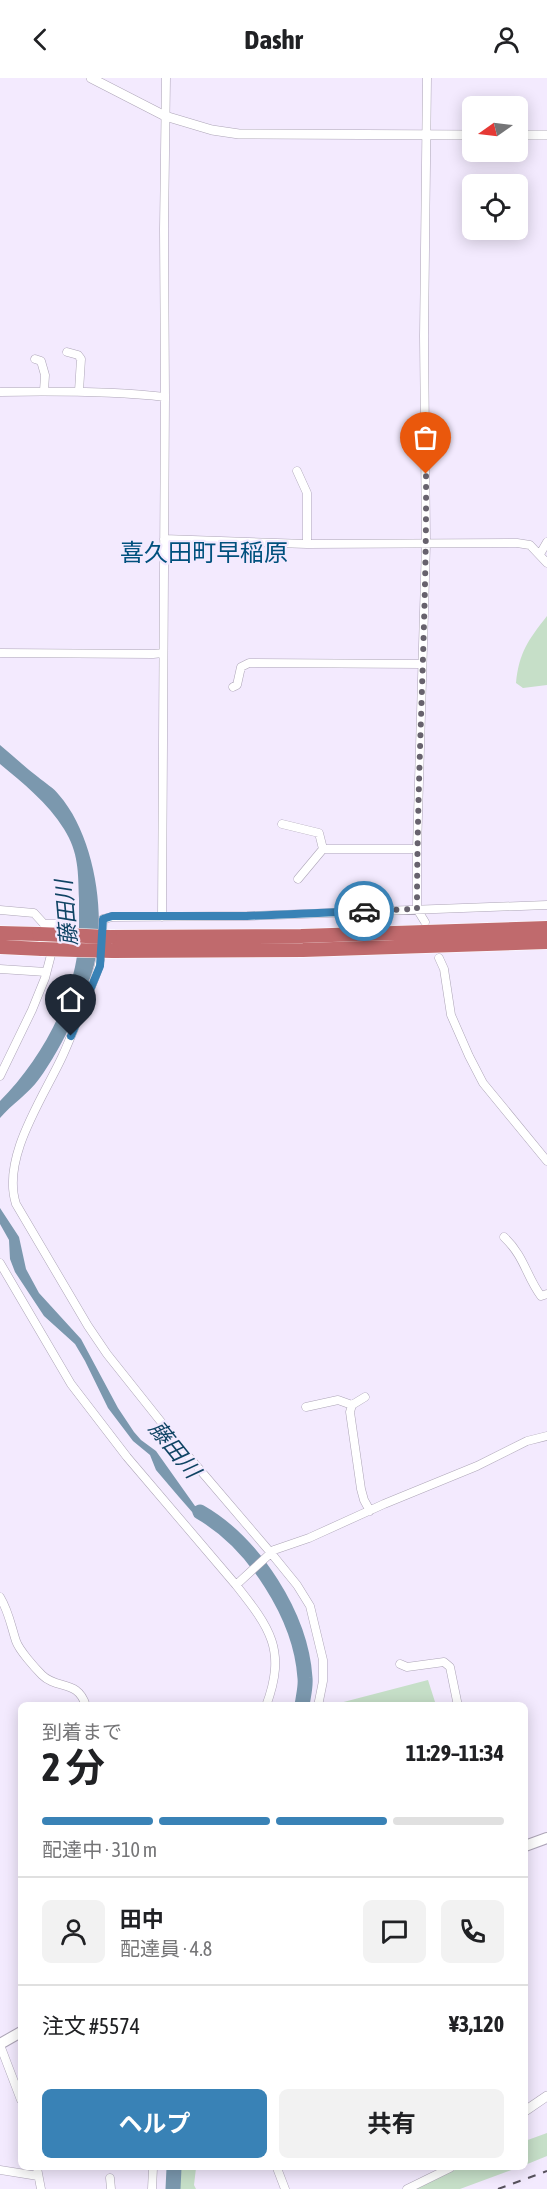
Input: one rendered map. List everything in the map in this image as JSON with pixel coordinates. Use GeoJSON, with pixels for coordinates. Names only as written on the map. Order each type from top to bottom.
{"type":"FeatureCollection","features":[{"type":"Feature","properties":{"kind":"highway"},"geometry":{"type":"LineString","coordinates":[[0,933],[110,937],[301,936],[547,928]]}},
{"type":"Feature","properties":{"kind":"highway"},"geometry":{"type":"LineString","coordinates":[[0,947],[112,951],[291,951],[547,942]]}},
{"type":"Feature","properties":{"kind":"main road"},"geometry":{"type":"LineString","coordinates":[[528,1845],[547,1838]]}},
{"type":"Feature","properties":{"kind":"main road"},"geometry":{"type":"LineString","coordinates":[[0,2045],[18,2034]]}},
{"type":"Feature","properties":{"kind":"street"},"geometry":{"type":"LineString","coordinates":[[91,78],[165,116],[212,130],[239,134],[462,135]]}},
{"type":"Feature","properties":{"kind":"street"},"geometry":{"type":"LineString","coordinates":[[162,917],[166,78]]}},
{"type":"Feature","properties":{"kind":"street"},"geometry":{"type":"LineString","coordinates":[[425,921],[417,909],[417,849],[426,544],[424,336],[427,78]]}},
{"type":"Feature","properties":{"kind":"street"},"geometry":{"type":"LineString","coordinates":[[528,135],[547,135]]}},
{"type":"Feature","properties":{"kind":"street"},"geometry":{"type":"LineString","coordinates":[[67,352],[78,355],[81,359],[79,392]]}},
{"type":"Feature","properties":{"kind":"street"},"geometry":{"type":"LineString","coordinates":[[35,359],[41,361],[44,367],[44,391]]}},
{"type":"Feature","properties":{"kind":"street"},"geometry":{"type":"LineString","coordinates":[[0,392],[79,392],[165,397]]}},
{"type":"Feature","properties":{"kind":"street"},"geometry":{"type":"LineString","coordinates":[[297,471],[307,493],[307,544]]}},
{"type":"Feature","properties":{"kind":"street"},"geometry":{"type":"LineString","coordinates":[[164,539],[307,544],[517,543],[530,545],[547,563]]}},
{"type":"Feature","properties":{"kind":"street"},"geometry":{"type":"LineString","coordinates":[[540,554],[547,542]]}},
{"type":"Feature","properties":{"kind":"street"},"geometry":{"type":"LineString","coordinates":[[0,653],[163,653]]}},
{"type":"Feature","properties":{"kind":"street"},"geometry":{"type":"LineString","coordinates":[[233,687],[237,684],[241,667],[249,663],[422,664]]}},
{"type":"Feature","properties":{"kind":"street"},"geometry":{"type":"LineString","coordinates":[[282,824],[320,833],[323,849]]}},
{"type":"Feature","properties":{"kind":"street"},"geometry":{"type":"LineString","coordinates":[[323,849],[417,849]]}},
{"type":"Feature","properties":{"kind":"street"},"geometry":{"type":"LineString","coordinates":[[298,879],[323,849]]}},
{"type":"Feature","properties":{"kind":"street"},"geometry":{"type":"LineString","coordinates":[[319,1702],[323,1681],[323,1660],[310,1606],[297,1585],[189,1457],[107,1354],[16,1204],[12,1179],[15,1160],[25,1132],[62,1056],[100,966],[103,919],[112,916],[308,915],[547,905]]}},
{"type":"Feature","properties":{"kind":"street"},"geometry":{"type":"LineString","coordinates":[[0,910],[34,913],[44,924],[59,924],[46,972],[20,1038],[0,1076]]}},
{"type":"Feature","properties":{"kind":"street"},"geometry":{"type":"LineString","coordinates":[[439,958],[444,969],[451,1015],[483,1083],[547,1161]]}},
{"type":"Feature","properties":{"kind":"street"},"geometry":{"type":"LineString","coordinates":[[0,969],[46,972]]}},
{"type":"Feature","properties":{"kind":"street"},"geometry":{"type":"LineString","coordinates":[[504,1237],[514,1247],[537,1290],[542,1296],[547,1294]]}},
{"type":"Feature","properties":{"kind":"street"},"geometry":{"type":"LineString","coordinates":[[0,1263],[71,1384],[128,1456],[239,1582],[258,1612],[274,1644],[277,1666],[267,1702]]}},
{"type":"Feature","properties":{"kind":"street"},"geometry":{"type":"LineString","coordinates":[[365,1397],[352,1405],[350,1412],[361,1489],[370,1511]]}},
{"type":"Feature","properties":{"kind":"street"},"geometry":{"type":"LineString","coordinates":[[306,1407],[338,1400],[352,1405]]}},
{"type":"Feature","properties":{"kind":"street"},"geometry":{"type":"LineString","coordinates":[[239,1582],[274,1550],[309,1538],[477,1466],[526,1441],[547,1436]]}},
{"type":"Feature","properties":{"kind":"street"},"geometry":{"type":"LineString","coordinates":[[0,1597],[21,1650],[49,1680],[69,1686],[82,1694],[85,1702]]}},
{"type":"Feature","properties":{"kind":"street"},"geometry":{"type":"LineString","coordinates":[[400,1664],[407,1667],[444,1662],[450,1667],[457,1702]]}},
{"type":"Feature","properties":{"kind":"street"},"geometry":{"type":"LineString","coordinates":[[0,2045],[18,2092]]}},
{"type":"Feature","properties":{"kind":"street"},"geometry":{"type":"LineString","coordinates":[[528,2109],[547,2096]]}},
{"type":"Feature","properties":{"kind":"street"},"geometry":{"type":"LineString","coordinates":[[0,2170],[38,2176]]}},
{"type":"Feature","properties":{"kind":"street"},"geometry":{"type":"LineString","coordinates":[[37,2170],[41,2189]]}},
{"type":"Feature","properties":{"kind":"street"},"geometry":{"type":"LineString","coordinates":[[152,2189],[153,2170]]}},
{"type":"Feature","properties":{"kind":"street"},"geometry":{"type":"LineString","coordinates":[[278,2170],[285,2189]]}},
{"type":"Feature","properties":{"kind":"street"},"geometry":{"type":"LineString","coordinates":[[407,2189],[446,2170]]}},
{"type":"Feature","properties":{"kind":"street"},"geometry":{"type":"LineString","coordinates":[[110,2178],[111,2189]]}},
{"type":"Feature","properties":{"kind":"green space"},"geometry":{"type":"Polygon","coordinates":[[[547,616],[547,685],[523,688],[516,683],[522,655],[547,616]]]}},
{"type":"Feature","properties":{"kind":"green space"},"geometry":{"type":"Polygon","coordinates":[[[428,1680],[435,1702],[344,1702],[428,1680]]]}},
{"type":"Feature","properties":{"kind":"green space"},"geometry":{"type":"Polygon","coordinates":[[[547,2133],[547,2156],[528,2164],[528,2140],[547,2133]]]}},
{"type":"Feature","properties":{"kind":"green space"},"geometry":{"type":"Polygon","coordinates":[[[180,2170],[196,2170],[194,2185],[196,2189],[180,2189],[180,2170]]]}},
{"type":"Feature","properties":{"kind":"green space"},"geometry":{"type":"Polygon","coordinates":[[[455,2170],[512,2170],[460,2189],[416,2189],[455,2170]]]}},
{"type":"Feature","properties":{"kind":"water"},"geometry":{"type":"Polygon","coordinates":[[[0,745],[55,790],[71,812],[81,831],[95,876],[99,923],[94,965],[71,1024],[39,1079],[0,1118],[0,1101],[36,1056],[64,1003],[77,959],[79,916],[77,863],[73,846],[58,820],[43,802],[0,764],[0,745]]]}},
{"type":"Feature","properties":{"kind":"water"},"geometry":{"type":"Polygon","coordinates":[[[0,1208],[19,1237],[26,1269],[39,1293],[81,1339],[118,1408],[134,1432],[156,1451],[195,1506],[213,1514],[217,1521],[205,1520],[193,1513],[156,1470],[150,1455],[133,1441],[108,1408],[75,1344],[44,1316],[15,1272],[10,1259],[9,1240],[0,1224],[0,1208]]]}},
{"type":"Feature","properties":{"kind":"waterway","name":"藤田川"},"geometry":{"type":"LineString","coordinates":[[200,1512],[220,1525],[239,1542],[271,1583],[284,1606],[302,1654],[305,1681],[303,1702]]}},
{"type":"Feature","properties":{"kind":"waterway","name":"藤田川"},"geometry":{"type":"LineString","coordinates":[[173,2189],[174,2170]]}},
{"type":"Feature","properties":{"kind":"railway"},"geometry":{"type":"LineString","coordinates":[[498,2189],[547,2171]]}},
{"type":"Feature","properties":{"kind":"way so far"},"geometry":{"type":"LineString","coordinates":[[364,911],[417,909],[426,474]]}},
{"type":"Feature","properties":{"kind":"district","name":"喜久田町早稲原"},"geometry":{"type":"Point","coordinates":[204,552]}},
{"type":"Feature","properties":{"kind":"route"},"geometry":{"type":"LineString","coordinates":[[71,1036],[100,966],[103,919],[112,916],[308,915],[364,911]]}}]}
